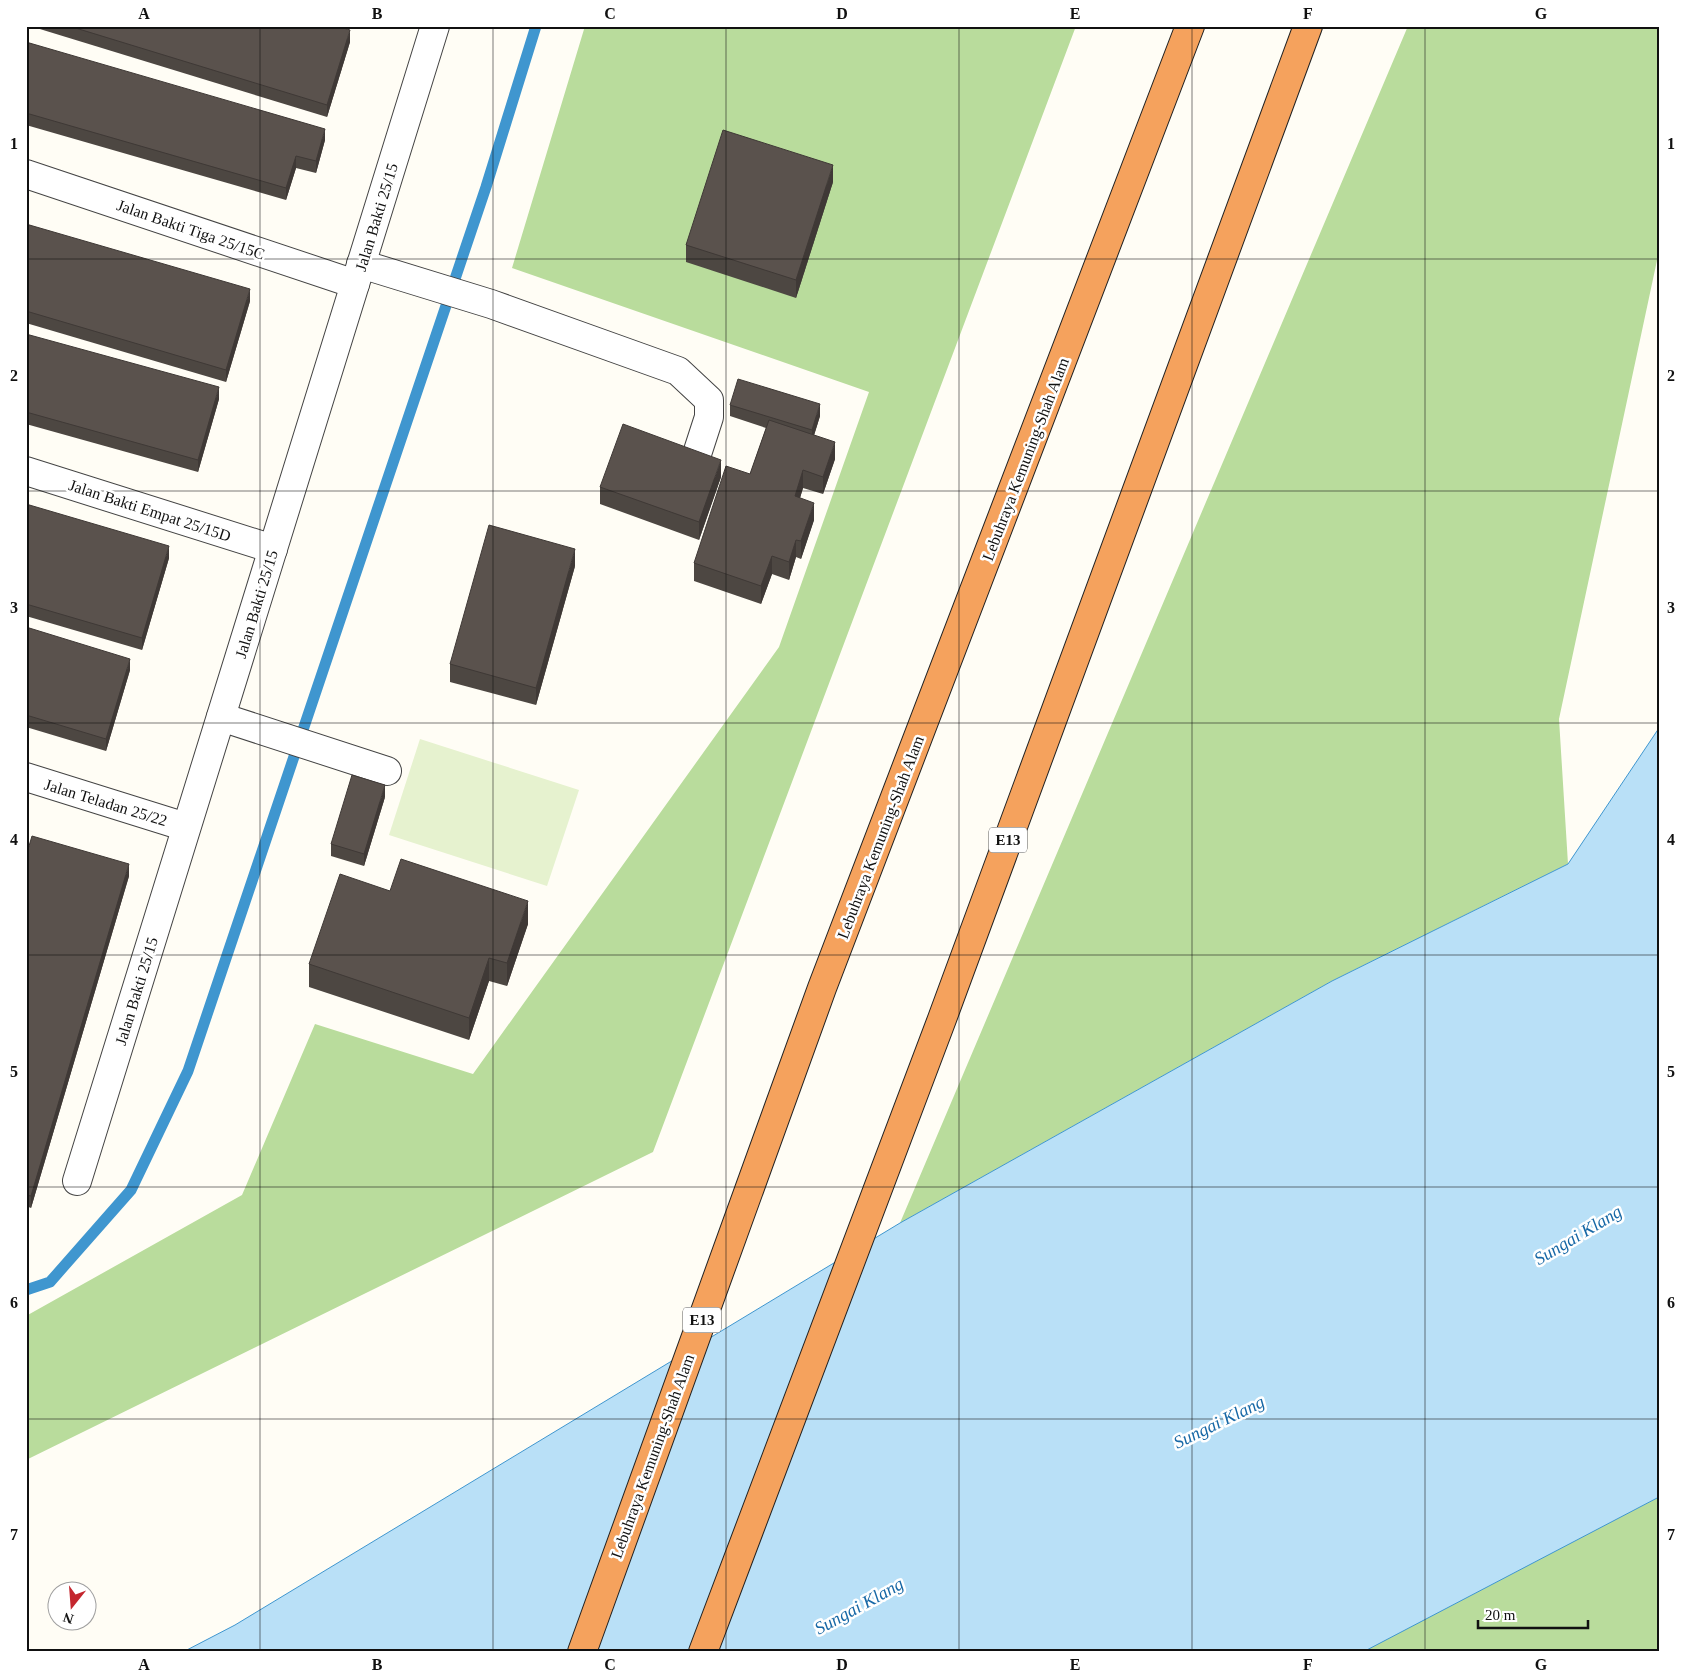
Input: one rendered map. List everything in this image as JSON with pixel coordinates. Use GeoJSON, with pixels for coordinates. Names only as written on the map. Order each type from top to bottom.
{"type":"FeatureCollection","features":[{"type":"Feature","properties":{"kind":"highway","name":"Lebuhraya Kemuning-Shah Alam"},"geometry":{"type":"LineString","coordinates":[[582,1652],[825,978],[1190,26]]}},
{"type":"Feature","properties":{"kind":"highway","name":"E13"},"geometry":{"type":"LineString","coordinates":[[703,1652],[942,1019],[1308,26]]}},
{"type":"Feature","properties":{"kind":"street","name":"Jalan Bakti 25/15"},"geometry":{"type":"LineString","coordinates":[[77,1181],[435,26]]}},
{"type":"Feature","properties":{"kind":"street","name":"Jalan Bakti Tiga 25/15C"},"geometry":{"type":"LineString","coordinates":[[26,174],[358,274],[407,278],[491,304],[678,371],[709,400],[709,417],[698,454]]}},
{"type":"Feature","properties":{"kind":"street","name":"Jalan Bakti Empat 25/15D"},"geometry":{"type":"LineString","coordinates":[[26,471],[273,549]]}},
{"type":"Feature","properties":{"kind":"street"},"geometry":{"type":"LineString","coordinates":[[221,717],[388,771]]}},
{"type":"Feature","properties":{"kind":"street","name":"Jalan Teladan 25/22"},"geometry":{"type":"LineString","coordinates":[[26,777],[186,827]]}},
{"type":"Feature","properties":{"kind":"green space"},"geometry":{"type":"Polygon","coordinates":[[[585,26],[1076,26],[653,1152],[26,1460],[26,1316],[242,1195],[315,1024],[473,1074],[779,647],[869,392],[512,268],[585,26]]]}},
{"type":"Feature","properties":{"kind":"green space"},"geometry":{"type":"Polygon","coordinates":[[[1408,26],[1659,26],[1659,251],[1559,719],[1568,864],[1332,981],[900,1223],[1408,26]]]}},
{"type":"Feature","properties":{"kind":"green space"},"geometry":{"type":"Polygon","coordinates":[[[420,739],[579,790],[547,886],[389,835],[420,739]]]}},
{"type":"Feature","properties":{"kind":"green space"},"geometry":{"type":"Polygon","coordinates":[[[1659,1497],[1659,1652],[1358,1652],[1659,1497]]]}},
{"type":"Feature","properties":{"kind":"water","name":"Sungai Klang"},"geometry":{"type":"Polygon","coordinates":[[[1659,728],[1659,1497],[1363,1652],[183,1652],[235,1625],[900,1223],[1332,981],[1568,864],[1659,728]]]}},
{"type":"Feature","properties":{"kind":"building"},"geometry":{"type":"Polygon","coordinates":[[[69,26],[337,26],[350,30],[327,105],[69,26]]]}},
{"type":"Feature","properties":{"kind":"building"},"geometry":{"type":"Polygon","coordinates":[[[26,42],[325,129],[316,161],[296,156],[286,188],[26,113],[26,42]]]}},
{"type":"Feature","properties":{"kind":"building"},"geometry":{"type":"Polygon","coordinates":[[[723,130],[833,165],[796,280],[686,245],[723,130]]]}},
{"type":"Feature","properties":{"kind":"building"},"geometry":{"type":"Polygon","coordinates":[[[26,224],[250,289],[226,370],[26,311],[26,224]]]}},
{"type":"Feature","properties":{"kind":"building"},"geometry":{"type":"Polygon","coordinates":[[[26,334],[219,387],[198,460],[26,412],[26,334]]]}},
{"type":"Feature","properties":{"kind":"building"},"geometry":{"type":"Polygon","coordinates":[[[738,379],[820,404],[812,430],[730,405],[738,379]]]}},
{"type":"Feature","properties":{"kind":"building"},"geometry":{"type":"Polygon","coordinates":[[[769,420],[835,442],[823,477],[803,470],[795,496],[814,503],[801,541],[796,540],[789,562],[772,556],[761,586],[694,563],[726,466],[750,474],[769,420]]]}},
{"type":"Feature","properties":{"kind":"building"},"geometry":{"type":"Polygon","coordinates":[[[623,424],[721,460],[699,522],[600,487],[623,424]]]}},
{"type":"Feature","properties":{"kind":"building"},"geometry":{"type":"Polygon","coordinates":[[[26,504],[169,546],[142,638],[26,604],[26,504]]]}},
{"type":"Feature","properties":{"kind":"building"},"geometry":{"type":"Polygon","coordinates":[[[489,525],[575,549],[536,688],[450,664],[489,525]]]}},
{"type":"Feature","properties":{"kind":"building"},"geometry":{"type":"Polygon","coordinates":[[[26,627],[130,659],[106,739],[26,715],[26,627]]]}},
{"type":"Feature","properties":{"kind":"building"},"geometry":{"type":"Polygon","coordinates":[[[352,775],[385,785],[364,854],[331,844],[352,775]]]}},
{"type":"Feature","properties":{"kind":"building"},"geometry":{"type":"Polygon","coordinates":[[[32,836],[129,864],[31,1196],[26,1195],[26,856],[32,836]]]}},
{"type":"Feature","properties":{"kind":"building"},"geometry":{"type":"Polygon","coordinates":[[[401,859],[528,901],[507,963],[489,958],[469,1018],[309,964],[340,874],[390,891],[401,859]]]}},
{"type":"Feature","properties":{"kind":"waterway"},"geometry":{"type":"LineString","coordinates":[[26,1290],[50,1282],[131,1190],[188,1071],[486,187],[536,26]]}}]}
